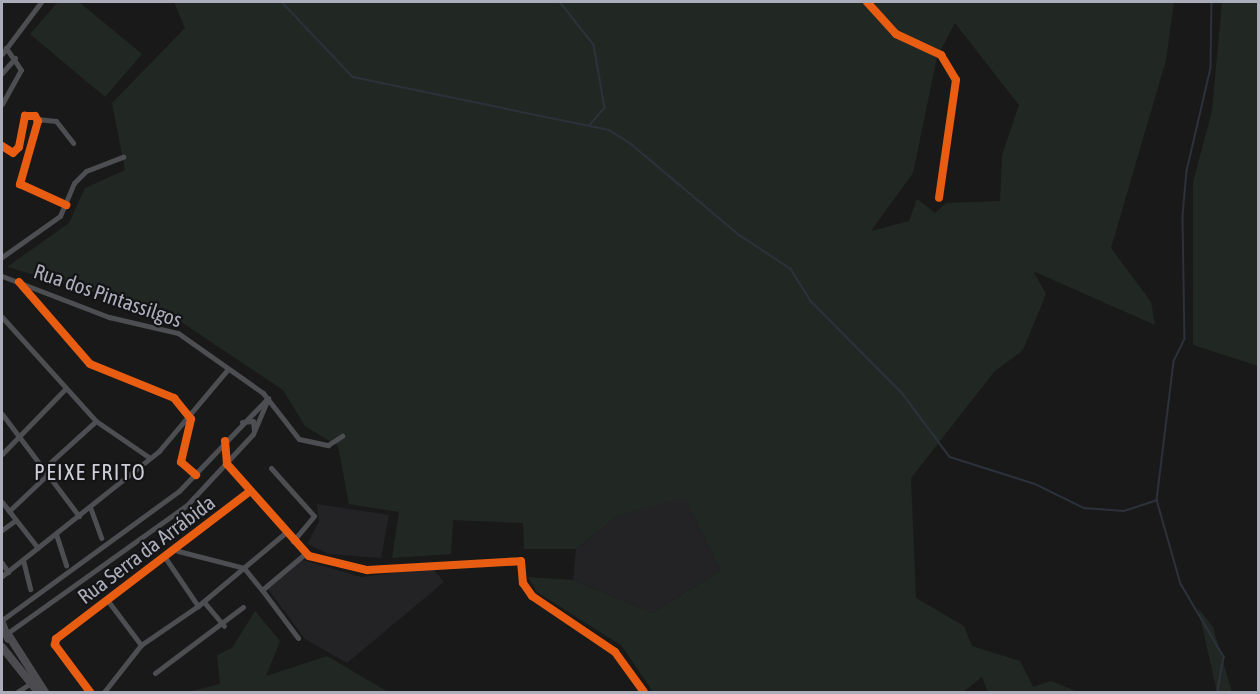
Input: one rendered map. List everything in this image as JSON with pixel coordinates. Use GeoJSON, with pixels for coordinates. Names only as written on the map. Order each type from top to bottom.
{"type":"FeatureCollection","features":[{"type":"Feature","properties":{"kind":"main road"},"geometry":{"type":"LineString","coordinates":[[2,622],[9,634],[12,647],[45,693]]}},
{"type":"Feature","properties":{"kind":"main road"},"geometry":{"type":"LineString","coordinates":[[9,634],[2,646],[38,693]]}},
{"type":"Feature","properties":{"kind":"street"},"geometry":{"type":"LineString","coordinates":[[2,104],[21,70],[15,58],[3,51],[41,2]]}},
{"type":"Feature","properties":{"kind":"street"},"geometry":{"type":"LineString","coordinates":[[867,2],[896,34],[941,55],[956,80],[939,198]]}},
{"type":"Feature","properties":{"kind":"street"},"geometry":{"type":"LineString","coordinates":[[2,73],[15,58]]}},
{"type":"Feature","properties":{"kind":"street"},"geometry":{"type":"LineString","coordinates":[[2,146],[13,153],[19,147],[25,116],[56,121],[73,142]]}},
{"type":"Feature","properties":{"kind":"street"},"geometry":{"type":"LineString","coordinates":[[37,119],[29,157],[20,184],[66,205]]}},
{"type":"Feature","properties":{"kind":"street"},"geometry":{"type":"LineString","coordinates":[[2,257],[47,227],[66,205],[86,171],[123,157]]}},
{"type":"Feature","properties":{"kind":"street","name":"Rua dos Pintassilgos"},"geometry":{"type":"LineString","coordinates":[[2,276],[109,317],[178,333],[268,398],[299,439],[328,445],[342,436]]}},
{"type":"Feature","properties":{"kind":"street"},"geometry":{"type":"LineString","coordinates":[[19,282],[90,364],[174,398],[191,419]]}},
{"type":"Feature","properties":{"kind":"street"},"geometry":{"type":"LineString","coordinates":[[40,307],[40,297],[49,294]]}},
{"type":"Feature","properties":{"kind":"street"},"geometry":{"type":"LineString","coordinates":[[2,317],[96,421],[150,458]]}},
{"type":"Feature","properties":{"kind":"street"},"geometry":{"type":"LineString","coordinates":[[2,576],[150,458],[191,419],[228,369]]}},
{"type":"Feature","properties":{"kind":"street"},"geometry":{"type":"LineString","coordinates":[[2,454],[16,437],[66,389]]}},
{"type":"Feature","properties":{"kind":"street"},"geometry":{"type":"LineString","coordinates":[[2,622],[196,475],[241,423],[268,398]]}},
{"type":"Feature","properties":{"kind":"street"},"geometry":{"type":"LineString","coordinates":[[9,634],[187,505],[254,434],[268,398]]}},
{"type":"Feature","properties":{"kind":"street"},"geometry":{"type":"LineString","coordinates":[[2,414],[16,437],[79,516]]}},
{"type":"Feature","properties":{"kind":"street"},"geometry":{"type":"LineString","coordinates":[[191,419],[181,462],[196,475]]}},
{"type":"Feature","properties":{"kind":"street"},"geometry":{"type":"LineString","coordinates":[[42,470],[96,421]]}},
{"type":"Feature","properties":{"kind":"street"},"geometry":{"type":"LineString","coordinates":[[241,423],[253,422],[254,434]]}},
{"type":"Feature","properties":{"kind":"street"},"geometry":{"type":"LineString","coordinates":[[225,441],[227,464],[285,533],[306,553],[327,564],[367,570],[521,561],[526,590],[615,652],[644,693]]}},
{"type":"Feature","properties":{"kind":"street"},"geometry":{"type":"LineString","coordinates":[[271,468],[314,516],[293,542]]}},
{"type":"Feature","properties":{"kind":"street"},"geometry":{"type":"LineString","coordinates":[[9,511],[47,476]]}},
{"type":"Feature","properties":{"kind":"street","name":"Rua Serra da Arrábida"},"geometry":{"type":"LineString","coordinates":[[90,693],[55,645],[108,601],[178,551],[250,490]]}},
{"type":"Feature","properties":{"kind":"street"},"geometry":{"type":"LineString","coordinates":[[2,502],[38,548]]}},
{"type":"Feature","properties":{"kind":"street"},"geometry":{"type":"LineString","coordinates":[[90,507],[101,538]]}},
{"type":"Feature","properties":{"kind":"street"},"geometry":{"type":"LineString","coordinates":[[2,530],[16,520]]}},
{"type":"Feature","properties":{"kind":"street"},"geometry":{"type":"LineString","coordinates":[[104,693],[141,645],[201,604],[285,533]]}},
{"type":"Feature","properties":{"kind":"street"},"geometry":{"type":"LineString","coordinates":[[57,534],[66,565]]}},
{"type":"Feature","properties":{"kind":"street"},"geometry":{"type":"LineString","coordinates":[[178,551],[244,568],[298,638]]}},
{"type":"Feature","properties":{"kind":"street"},"geometry":{"type":"LineString","coordinates":[[262,590],[306,553]]}},
{"type":"Feature","properties":{"kind":"street"},"geometry":{"type":"LineString","coordinates":[[166,559],[201,604],[224,626]]}},
{"type":"Feature","properties":{"kind":"street"},"geometry":{"type":"LineString","coordinates":[[23,560],[30,589]]}},
{"type":"Feature","properties":{"kind":"street"},"geometry":{"type":"LineString","coordinates":[[2,563],[8,572]]}},
{"type":"Feature","properties":{"kind":"street"},"geometry":{"type":"LineString","coordinates":[[108,601],[141,645]]}},
{"type":"Feature","properties":{"kind":"street"},"geometry":{"type":"LineString","coordinates":[[155,673],[224,626],[243,607]]}},
{"type":"Feature","properties":{"kind":"street"},"geometry":{"type":"LineString","coordinates":[[17,693],[31,683]]}},
{"type":"Feature","properties":{"kind":"shaded area"},"geometry":{"type":"Polygon","coordinates":[[[58,2],[79,2],[142,54],[105,97],[30,34],[58,2]]]}},
{"type":"Feature","properties":{"kind":"shaded area"},"geometry":{"type":"Polygon","coordinates":[[[174,2],[1174,2],[1166,60],[1111,248],[1151,302],[1155,325],[1033,271],[1046,294],[1023,350],[994,372],[911,478],[916,598],[964,626],[972,646],[1020,661],[1033,687],[1051,681],[1078,692],[988,692],[982,677],[963,692],[653,692],[622,646],[537,592],[528,577],[573,580],[653,613],[721,570],[685,498],[617,516],[576,549],[524,549],[523,523],[453,520],[451,554],[392,558],[399,512],[349,504],[338,446],[305,426],[283,390],[168,313],[7,267],[69,223],[85,188],[125,170],[112,103],[185,28],[174,2]],[[955,23],[937,57],[913,173],[871,231],[909,221],[917,199],[935,213],[946,203],[1000,201],[1002,155],[1019,105],[955,23]]]}},
{"type":"Feature","properties":{"kind":"shaded area"},"geometry":{"type":"Polygon","coordinates":[[[1222,2],[1258,2],[1258,366],[1193,345],[1193,182],[1212,111],[1222,2]]]}},
{"type":"Feature","properties":{"kind":"shaded area"},"geometry":{"type":"Polygon","coordinates":[[[685,497],[721,570],[653,613],[573,580],[576,549],[617,516],[685,497]]]}},
{"type":"Feature","properties":{"kind":"shaded area"},"geometry":{"type":"Polygon","coordinates":[[[317,504],[389,515],[381,558],[329,554],[307,544],[319,522],[317,504]]]}},
{"type":"Feature","properties":{"kind":"shaded area"},"geometry":{"type":"Polygon","coordinates":[[[303,560],[361,577],[432,568],[444,582],[347,663],[305,639],[268,589],[303,560]]]}},
{"type":"Feature","properties":{"kind":"shaded area"},"geometry":{"type":"Polygon","coordinates":[[[1198,608],[1213,627],[1232,692],[1217,692],[1198,608]]]}},
{"type":"Feature","properties":{"kind":"shaded area"},"geometry":{"type":"Polygon","coordinates":[[[255,611],[280,641],[266,676],[327,656],[388,692],[188,692],[220,684],[217,655],[232,648],[255,611]]]}},
{"type":"Feature","properties":{"kind":"waterway"},"geometry":{"type":"LineString","coordinates":[[282,2],[353,77],[609,130],[630,143],[738,234],[791,269],[812,302],[903,394],[950,457],[1035,484],[1084,508],[1124,511],[1157,500]]}},
{"type":"Feature","properties":{"kind":"waterway"},"geometry":{"type":"LineString","coordinates":[[560,2],[594,45],[605,108],[590,125]]}},
{"type":"Feature","properties":{"kind":"waterway"},"geometry":{"type":"LineString","coordinates":[[1212,2],[1211,68],[1187,171],[1183,216],[1185,339],[1174,362],[1157,500],[1181,584],[1224,657],[1218,692]]}},
{"type":"Feature","properties":{"kind":"cycle path"},"geometry":{"type":"LineString","coordinates":[[867,2],[896,34],[941,55],[956,80],[939,198]]}},
{"type":"Feature","properties":{"kind":"cycle path"},"geometry":{"type":"LineString","coordinates":[[2,146],[13,153],[19,147],[25,116],[35,116],[38,121],[20,184],[66,205]]}},
{"type":"Feature","properties":{"kind":"cycle path"},"geometry":{"type":"LineString","coordinates":[[19,282],[90,364],[174,398],[191,419],[181,462],[196,475]]}},
{"type":"Feature","properties":{"kind":"cycle path"},"geometry":{"type":"LineString","coordinates":[[225,441],[227,464],[309,556],[367,570],[521,561],[523,583],[532,596],[615,652],[644,692]]}},
{"type":"Feature","properties":{"kind":"cycle path"},"geometry":{"type":"LineString","coordinates":[[90,692],[55,645],[56,639],[250,491]]}},
{"type":"Feature","properties":{"kind":"district","name":"PEIXE FRITO"},"geometry":{"type":"Point","coordinates":[90,473]}}]}
